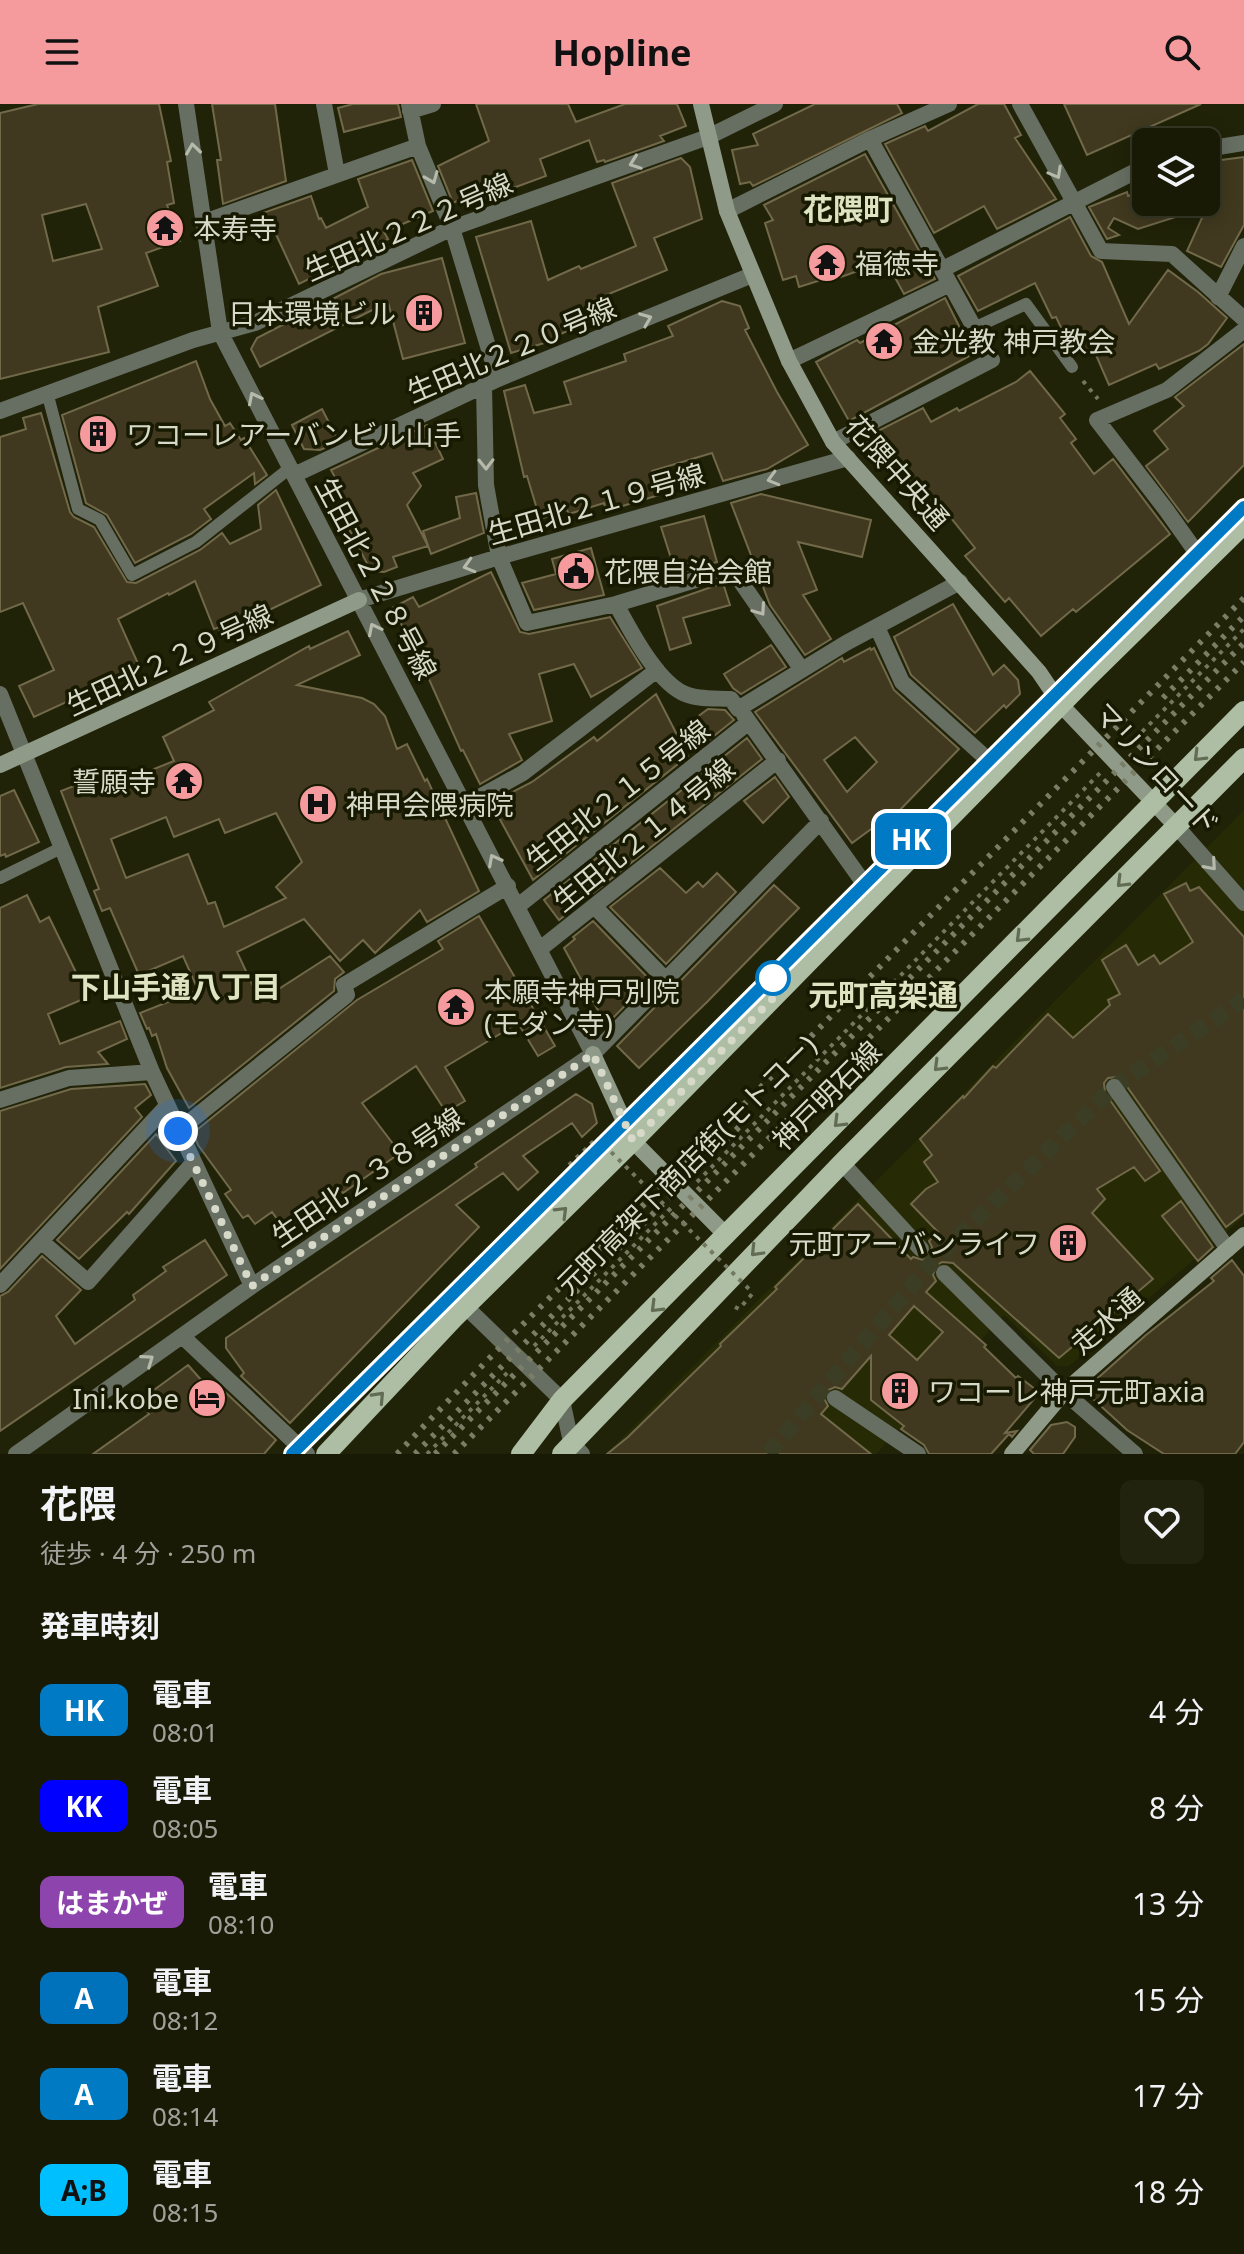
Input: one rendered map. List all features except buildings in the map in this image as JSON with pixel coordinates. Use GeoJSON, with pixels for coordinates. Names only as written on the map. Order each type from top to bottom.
{"type":"FeatureCollection","features":[{"type":"Feature","properties":{"kind":"main road"},"geometry":{"type":"LineString","coordinates":[[326,1454],[466,1307],[1087,678],[1244,524]]}},
{"type":"Feature","properties":{"kind":"main road","name":"神戸明石線"},"geometry":{"type":"LineString","coordinates":[[521,1454],[562,1400],[1244,711]]}},
{"type":"Feature","properties":{"kind":"main road"},"geometry":{"type":"LineString","coordinates":[[572,1450],[842,1163],[1244,758]]}},
{"type":"Feature","properties":{"kind":"street","name":"生田北２２８号線"},"geometry":{"type":"LineString","coordinates":[[186,104],[220,332],[593,1054]]}},
{"type":"Feature","properties":{"kind":"street"},"geometry":{"type":"LineString","coordinates":[[324,104],[337,174]]}},
{"type":"Feature","properties":{"kind":"street"},"geometry":{"type":"LineString","coordinates":[[433,104],[410,108],[418,146],[452,228],[491,383],[486,485],[499,557],[527,623],[616,604],[732,569],[802,670]]}},
{"type":"Feature","properties":{"kind":"street","name":"花隈中央通"},"geometry":{"type":"LineString","coordinates":[[701,104],[727,211],[789,361],[833,442],[1039,672],[1062,706]]}},
{"type":"Feature","properties":{"kind":"street","name":"生田北２２２号線"},"geometry":{"type":"LineString","coordinates":[[0,411],[220,332],[255,323],[452,228],[708,137],[775,104]]}},
{"type":"Feature","properties":{"kind":"street"},"geometry":{"type":"LineString","coordinates":[[727,211],[870,139],[949,104]]}},
{"type":"Feature","properties":{"kind":"street"},"geometry":{"type":"LineString","coordinates":[[1020,104],[1101,251],[1172,254],[1244,319]]}},
{"type":"Feature","properties":{"kind":"street"},"geometry":{"type":"LineString","coordinates":[[833,442],[992,360],[870,139]]}},
{"type":"Feature","properties":{"kind":"street"},"geometry":{"type":"LineString","coordinates":[[1220,147],[1244,143]]}},
{"type":"Feature","properties":{"kind":"street"},"geometry":{"type":"LineString","coordinates":[[204,222],[418,146]]}},
{"type":"Feature","properties":{"kind":"street"},"geometry":{"type":"LineString","coordinates":[[789,361],[946,277],[1072,202],[1132,173]]}},
{"type":"Feature","properties":{"kind":"street"},"geometry":{"type":"LineString","coordinates":[[1218,297],[1244,246]]}},
{"type":"Feature","properties":{"kind":"street","name":"生田北２２０号線"},"geometry":{"type":"LineString","coordinates":[[292,472],[491,383],[752,275]]}},
{"type":"Feature","properties":{"kind":"street"},"geometry":{"type":"LineString","coordinates":[[1204,563],[1097,420],[1167,390],[1244,330]]}},
{"type":"Feature","properties":{"kind":"street","name":"生田北２１９号線"},"geometry":{"type":"LineString","coordinates":[[359,600],[848,458]]}},
{"type":"Feature","properties":{"kind":"street","name":"生田北２１５号線"},"geometry":{"type":"LineString","coordinates":[[518,906],[802,670],[960,582]]}},
{"type":"Feature","properties":{"kind":"street","name":"生田北２２９号線"},"geometry":{"type":"LineString","coordinates":[[0,765],[359,600]]}},
{"type":"Feature","properties":{"kind":"street"},"geometry":{"type":"LineString","coordinates":[[616,604],[638,644],[657,670],[679,691],[695,697],[731,699],[778,760],[873,896]]}},
{"type":"Feature","properties":{"kind":"street"},"geometry":{"type":"LineString","coordinates":[[877,627],[902,682],[998,769]]}},
{"type":"Feature","properties":{"kind":"street"},"geometry":{"type":"LineString","coordinates":[[465,805],[523,773],[657,670]]}},
{"type":"Feature","properties":{"kind":"street"},"geometry":{"type":"LineString","coordinates":[[0,694],[152,1072],[252,1286]]}},
{"type":"Feature","properties":{"kind":"street","name":"マリンロード"},"geometry":{"type":"LineString","coordinates":[[1062,706],[1154,801],[1244,903]]}},
{"type":"Feature","properties":{"kind":"street","name":"生田北２１４号線"},"geometry":{"type":"LineString","coordinates":[[540,949],[778,760]]}},
{"type":"Feature","properties":{"kind":"street","name":"生田北２３８号線"},"geometry":{"type":"LineString","coordinates":[[16,1454],[252,1286],[593,1054],[821,821]]}},
{"type":"Feature","properties":{"kind":"street"},"geometry":{"type":"LineString","coordinates":[[178,1131],[347,995],[344,985],[508,886]]}},
{"type":"Feature","properties":{"kind":"street"},"geometry":{"type":"LineString","coordinates":[[594,906],[666,980]]}},
{"type":"Feature","properties":{"kind":"street"},"geometry":{"type":"LineString","coordinates":[[593,1054],[633,1141],[727,1236]]}},
{"type":"Feature","properties":{"kind":"street"},"geometry":{"type":"LineString","coordinates":[[0,1100],[69,1078],[152,1072]]}},
{"type":"Feature","properties":{"kind":"street"},"geometry":{"type":"LineString","coordinates":[[1114,1087],[1228,1249]]}},
{"type":"Feature","properties":{"kind":"street"},"geometry":{"type":"LineString","coordinates":[[0,1285],[167,1106]]}},
{"type":"Feature","properties":{"kind":"street"},"geometry":{"type":"LineString","coordinates":[[41,1241],[88,1282],[193,1163]]}},
{"type":"Feature","properties":{"kind":"street"},"geometry":{"type":"LineString","coordinates":[[842,1163],[921,1249]]}},
{"type":"Feature","properties":{"kind":"street","name":"走水通"},"geometry":{"type":"LineString","coordinates":[[1012,1454],[1064,1392],[1244,1235]]}},
{"type":"Feature","properties":{"kind":"street"},"geometry":{"type":"LineString","coordinates":[[944,1273],[1064,1392],[1135,1454]]}},
{"type":"Feature","properties":{"kind":"street"},"geometry":{"type":"LineString","coordinates":[[466,1307],[562,1400],[572,1450]]}},
{"type":"Feature","properties":{"kind":"street"},"geometry":{"type":"LineString","coordinates":[[182,1336],[307,1454]]}},
{"type":"Feature","properties":{"kind":"street"},"geometry":{"type":"LineString","coordinates":[[835,1398],[918,1454]]}},
{"type":"Feature","properties":{"kind":"lane"},"geometry":{"type":"LineString","coordinates":[[974,328],[1026,304],[1072,367]]}},
{"type":"Feature","properties":{"kind":"lane"},"geometry":{"type":"LineString","coordinates":[[48,396],[78,509],[100,520],[132,575],[196,542],[292,472]]}},
{"type":"Feature","properties":{"kind":"lane"},"geometry":{"type":"LineString","coordinates":[[0,878],[61,848]]}},
{"type":"Feature","properties":{"kind":"path"},"geometry":{"type":"LineString","coordinates":[[1072,367],[1101,402]]}},
{"type":"Feature","properties":{"kind":"path","name":"元町高架下商店街(モトコー)"},"geometry":{"type":"LineString","coordinates":[[427,1454],[1244,629]]}},
{"type":"Feature","properties":{"kind":"path"},"geometry":{"type":"LineString","coordinates":[[220,630],[223,638]]}},
{"type":"Feature","properties":{"kind":"path"},"geometry":{"type":"LineString","coordinates":[[569,1165],[597,1138],[753,1293],[739,1309]]}},
{"type":"Feature","properties":{"kind":"shaded area"},"geometry":{"type":"Polygon","coordinates":[[[1244,810],[1244,1217],[1069,1366],[1057,1366],[1004,1315],[876,1454],[606,1454],[1244,810]]]}},
{"type":"Feature","properties":{"kind":"tunnel"},"geometry":{"type":"LineString","coordinates":[[768,1454],[933,1261],[1114,1087],[1244,999]]}},
{"type":"Feature","properties":{"kind":"railway"},"geometry":{"type":"LineString","coordinates":[[397,1454],[1244,598]]}},
{"type":"Feature","properties":{"kind":"railway"},"geometry":{"type":"LineString","coordinates":[[1163,698],[1244,616]]}},
{"type":"Feature","properties":{"kind":"railway"},"geometry":{"type":"LineString","coordinates":[[435,1454],[1244,643]]}},
{"type":"Feature","properties":{"kind":"railway"},"geometry":{"type":"LineString","coordinates":[[454,1454],[1244,662]]}},
{"type":"Feature","properties":{"kind":"railway"},"geometry":{"type":"LineString","coordinates":[[415,1454],[739,1127]]}},
{"type":"Feature","properties":{"kind":"train","name":"HK"},"geometry":{"type":"LineString","coordinates":[[292,1454],[1244,507]]}},
{"type":"Feature","properties":{"kind":"place","name":"本寿寺"},"geometry":{"type":"Point","coordinates":[165,228]}},
{"type":"Feature","properties":{"kind":"place","name":"福徳寺"},"geometry":{"type":"Point","coordinates":[827,263]}},
{"type":"Feature","properties":{"kind":"place","name":"日本環境ビル"},"geometry":{"type":"Point","coordinates":[424,313]}},
{"type":"Feature","properties":{"kind":"place","name":"金光教 神戸教会"},"geometry":{"type":"Point","coordinates":[884,341]}},
{"type":"Feature","properties":{"kind":"place","name":"ワコーレアーバンビル山手"},"geometry":{"type":"Point","coordinates":[98,434]}},
{"type":"Feature","properties":{"kind":"place","name":"花隈自治会館"},"geometry":{"type":"Point","coordinates":[576,571]}},
{"type":"Feature","properties":{"kind":"place","name":"誓願寺"},"geometry":{"type":"Point","coordinates":[184,781]}},
{"type":"Feature","properties":{"kind":"place","name":"神甲会隈病院"},"geometry":{"type":"Point","coordinates":[318,804]}},
{"type":"Feature","properties":{"kind":"place","name":"本願寺神戸別院 (モダン寺)"},"geometry":{"type":"Point","coordinates":[456,1007]}},
{"type":"Feature","properties":{"kind":"place","name":"元町アーバンライフ"},"geometry":{"type":"Point","coordinates":[1068,1243]}},
{"type":"Feature","properties":{"kind":"place","name":"ワコーレ神戸元町axia"},"geometry":{"type":"Point","coordinates":[900,1391]}},
{"type":"Feature","properties":{"kind":"place","name":"Ini.kobe"},"geometry":{"type":"Point","coordinates":[207,1398]}},
{"type":"Feature","properties":{"kind":"district","name":"花隈町"},"geometry":{"type":"Point","coordinates":[848,208]}},
{"type":"Feature","properties":{"kind":"district","name":"下山手通八丁目"},"geometry":{"type":"Point","coordinates":[176,986]}},
{"type":"Feature","properties":{"kind":"district","name":"元町高架通"},"geometry":{"type":"Point","coordinates":[883,994]}},
{"type":"Feature","properties":{"kind":"route"},"geometry":{"type":"LineString","coordinates":[[178,1131],[252,1286],[593,1054],[633,1141],[789,982],[773,978]]}}]}
